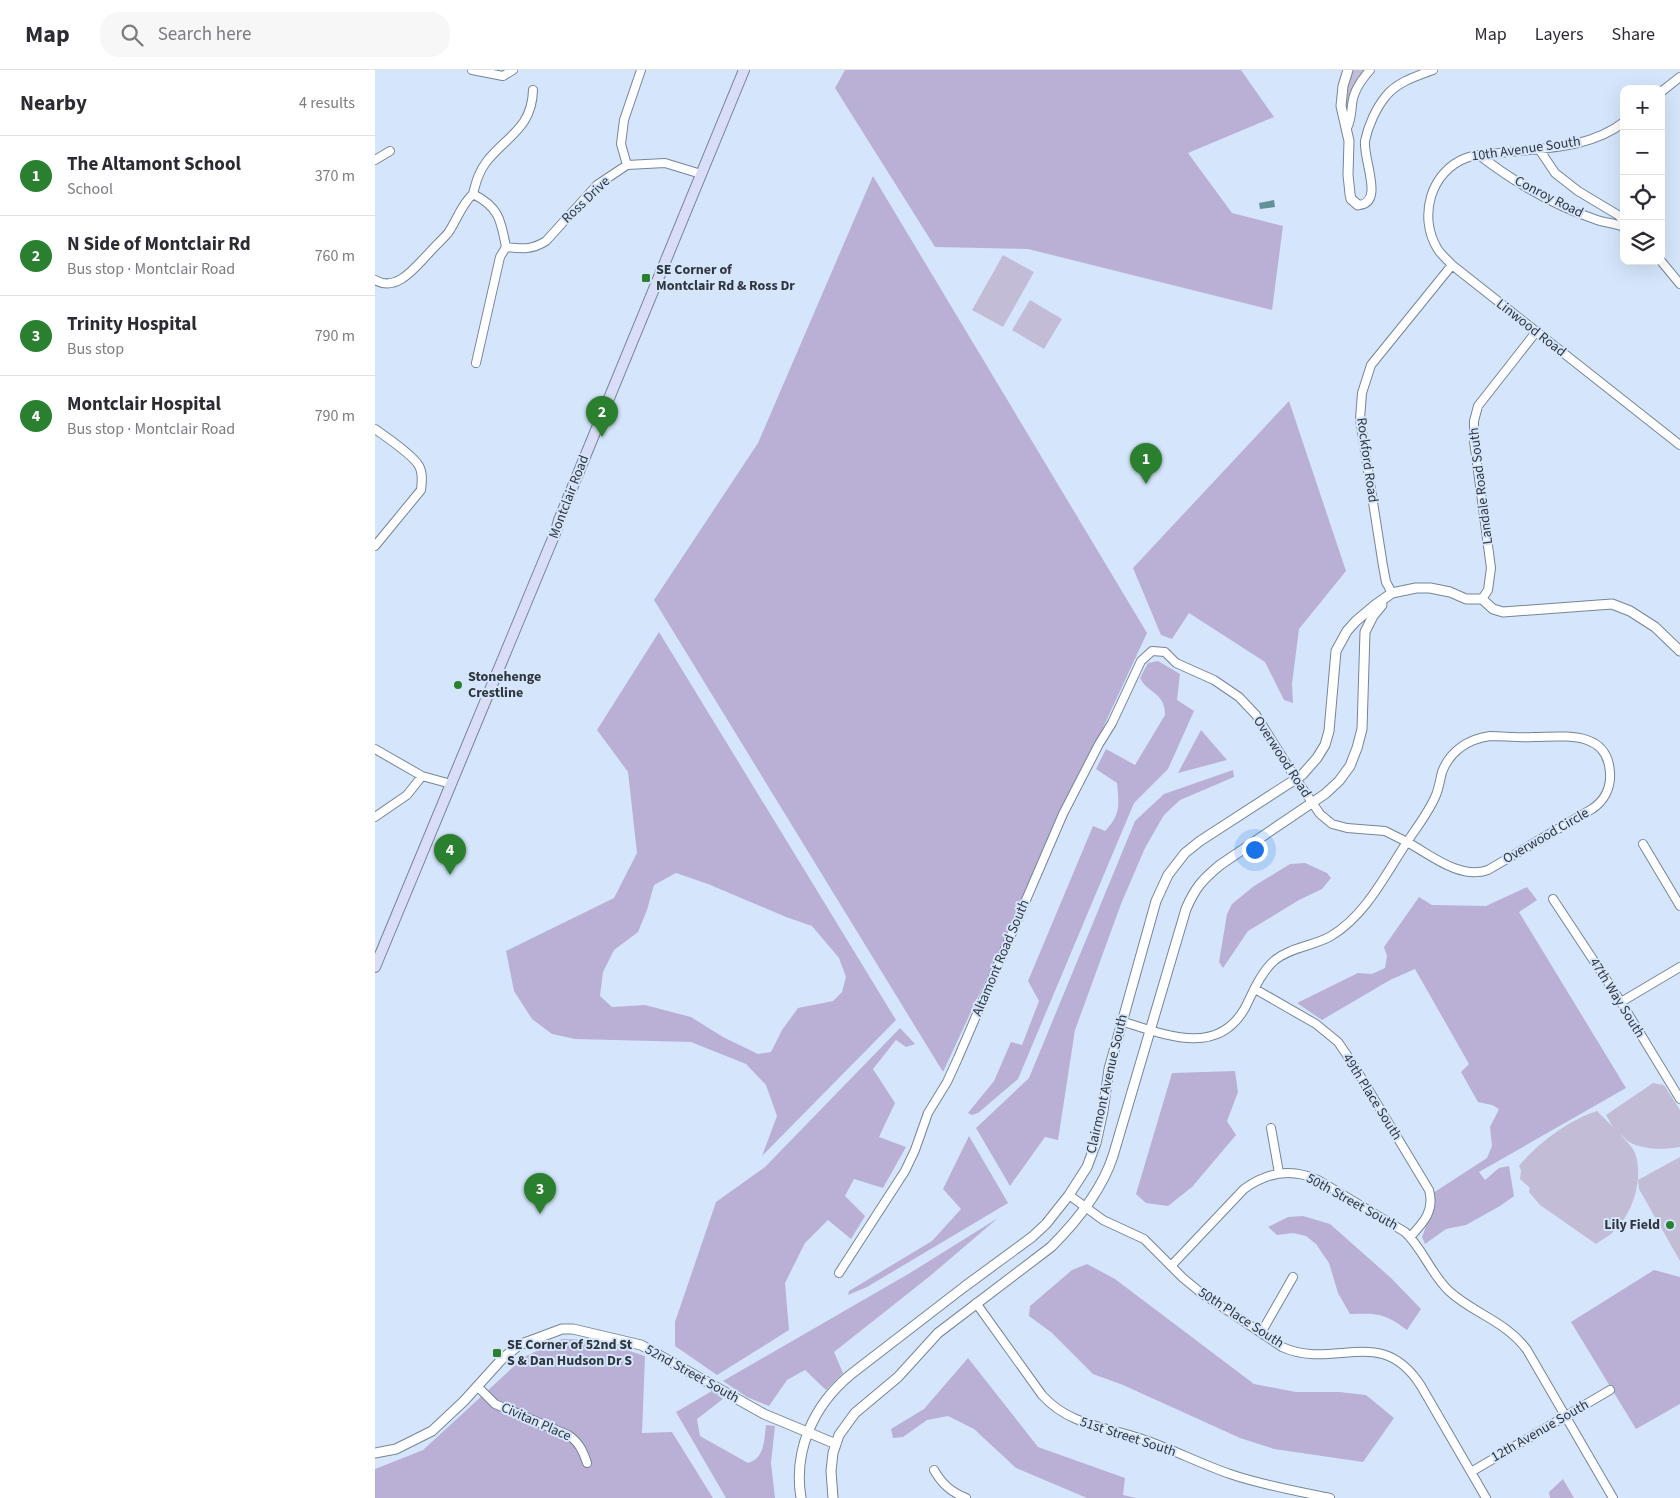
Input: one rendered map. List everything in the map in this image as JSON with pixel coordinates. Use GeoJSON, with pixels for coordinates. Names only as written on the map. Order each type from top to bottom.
{"type":"FeatureCollection","features":[{"type":"Feature","properties":{"kind":"main road","name":"Montclair Road"},"geometry":{"type":"LineString","coordinates":[[375,967],[557,531],[559,520],[744,70]]}},
{"type":"Feature","properties":{"kind":"street"},"geometry":{"type":"LineString","coordinates":[[472,70],[503,76],[513,70]]}},
{"type":"Feature","properties":{"kind":"street"},"geometry":{"type":"LineString","coordinates":[[641,70],[625,120],[621,144],[627,165],[665,163],[701,174]]}},
{"type":"Feature","properties":{"kind":"street"},"geometry":{"type":"LineString","coordinates":[[1348,70],[1341,97],[1349,142],[1348,175],[1350,194],[1351,199],[1357,205],[1370,200],[1372,193],[1365,154],[1365,141],[1374,115],[1387,94],[1409,78],[1433,70]]}},
{"type":"Feature","properties":{"kind":"street"},"geometry":{"type":"LineString","coordinates":[[1347,128],[1351,119],[1352,103],[1359,83],[1371,70]]}},
{"type":"Feature","properties":{"kind":"street"},"geometry":{"type":"LineString","coordinates":[[1665,89],[1680,78]]}},
{"type":"Feature","properties":{"kind":"street"},"geometry":{"type":"LineString","coordinates":[[375,280],[393,283],[408,276],[448,232],[464,203],[473,194],[478,176],[487,161],[522,126],[533,102],[533,90]]}},
{"type":"Feature","properties":{"kind":"street","name":"10th Avenue South"},"geometry":{"type":"LineString","coordinates":[[1435,186],[1450,167],[1466,158],[1567,146],[1596,138],[1620,124]]}},
{"type":"Feature","properties":{"kind":"street"},"geometry":{"type":"LineString","coordinates":[[1539,149],[1555,173],[1578,191],[1623,220]]}},
{"type":"Feature","properties":{"kind":"street"},"geometry":{"type":"LineString","coordinates":[[375,160],[390,151]]}},
{"type":"Feature","properties":{"kind":"street","name":"Conroy Road"},"geometry":{"type":"LineString","coordinates":[[1479,155],[1502,173],[1557,204],[1598,221],[1620,226]]}},
{"type":"Feature","properties":{"kind":"street","name":"Ross Drive"},"geometry":{"type":"LineString","coordinates":[[506,247],[524,250],[537,247],[546,241],[597,186],[627,165]]}},
{"type":"Feature","properties":{"kind":"street","name":"Linwood Road"},"geometry":{"type":"LineString","coordinates":[[1435,186],[1430,196],[1428,211],[1430,231],[1437,248],[1452,265],[1680,445]]}},
{"type":"Feature","properties":{"kind":"street"},"geometry":{"type":"LineString","coordinates":[[473,194],[487,200],[494,208],[502,222],[506,247],[500,257],[476,363]]}},
{"type":"Feature","properties":{"kind":"street","name":"Rockford Road"},"geometry":{"type":"LineString","coordinates":[[1393,593],[1386,582],[1378,537],[1360,419],[1361,394],[1371,365],[1452,265]]}},
{"type":"Feature","properties":{"kind":"street"},"geometry":{"type":"LineString","coordinates":[[1664,265],[1680,284]]}},
{"type":"Feature","properties":{"kind":"street","name":"Landale Road South"},"geometry":{"type":"LineString","coordinates":[[1482,599],[1488,590],[1491,568],[1473,421],[1478,406],[1536,332]]}},
{"type":"Feature","properties":{"kind":"street"},"geometry":{"type":"LineString","coordinates":[[375,429],[395,443],[419,465],[423,479],[421,490],[375,546]]}},
{"type":"Feature","properties":{"kind":"street","name":"Clairmont Avenue South"},"geometry":{"type":"LineString","coordinates":[[801,1498],[799,1482],[800,1462],[808,1432],[821,1406],[842,1382],[1047,1224],[1087,1167],[1096,1143],[1109,1068],[1121,1020],[1163,883],[1185,853],[1200,841],[1295,779],[1307,770],[1317,758],[1329,731],[1336,651],[1347,631],[1356,621],[1393,593],[1416,588],[1430,588],[1450,592],[1466,599],[1482,599],[1493,609],[1503,612],[1612,604],[1630,611],[1655,627],[1680,651]]}},
{"type":"Feature","properties":{"kind":"street","name":"Clairmont Avenue South"},"geometry":{"type":"LineString","coordinates":[[833,1498],[831,1472],[836,1444],[844,1427],[855,1413],[898,1377],[933,1338],[976,1303],[1047,1251],[1062,1236],[1102,1182],[1110,1165],[1186,909],[1194,891],[1206,876],[1219,865],[1313,804],[1339,781],[1349,766],[1357,748],[1361,729],[1365,632],[1373,616],[1393,593]]}},
{"type":"Feature","properties":{"kind":"street","name":"Altamont Road South"},"geometry":{"type":"LineString","coordinates":[[839,1273],[910,1162],[928,1113],[952,1072],[1063,814],[1112,723],[1141,661],[1152,650],[1165,652]]}},
{"type":"Feature","properties":{"kind":"street","name":"Overwood Road"},"geometry":{"type":"LineString","coordinates":[[1165,652],[1175,663],[1214,680],[1239,697],[1256,715],[1295,779],[1320,814],[1332,824],[1347,828],[1385,831],[1407,842]]}},
{"type":"Feature","properties":{"kind":"street","name":"Overwood Circle"},"geometry":{"type":"LineString","coordinates":[[1490,736],[1576,737],[1588,741],[1600,749],[1609,764],[1611,775],[1609,787],[1597,806],[1488,870],[1473,873],[1459,870],[1407,842],[1436,795],[1447,763],[1460,748],[1471,741],[1490,736]]}},
{"type":"Feature","properties":{"kind":"street"},"geometry":{"type":"LineString","coordinates":[[375,749],[422,776],[451,784]]}},
{"type":"Feature","properties":{"kind":"street"},"geometry":{"type":"LineString","coordinates":[[375,817],[407,796],[422,776]]}},
{"type":"Feature","properties":{"kind":"street"},"geometry":{"type":"LineString","coordinates":[[1121,1020],[1151,1030],[1190,1039],[1213,1035],[1227,1028],[1237,1020],[1265,971],[1278,958],[1325,940],[1354,918],[1366,904],[1407,842]]}},
{"type":"Feature","properties":{"kind":"street"},"geometry":{"type":"LineString","coordinates":[[1643,844],[1680,906]]}},
{"type":"Feature","properties":{"kind":"street","name":"47th Way South"},"geometry":{"type":"LineString","coordinates":[[1553,899],[1621,1002],[1680,1099]]}},
{"type":"Feature","properties":{"kind":"street"},"geometry":{"type":"LineString","coordinates":[[1621,1002],[1680,967]]}},
{"type":"Feature","properties":{"kind":"street","name":"49th Place South"},"geometry":{"type":"LineString","coordinates":[[1255,989],[1316,1024],[1338,1042],[1353,1064],[1429,1190],[1431,1201],[1429,1212],[1410,1237]]}},
{"type":"Feature","properties":{"kind":"street"},"geometry":{"type":"LineString","coordinates":[[1271,1128],[1279,1173]]}},
{"type":"Feature","properties":{"kind":"street","name":"50th Street South"},"geometry":{"type":"LineString","coordinates":[[1171,1266],[1244,1189],[1264,1177],[1279,1173],[1303,1174],[1318,1180],[1395,1225],[1410,1237],[1436,1276],[1449,1291],[1518,1338],[1527,1350],[1613,1498]]}},
{"type":"Feature","properties":{"kind":"street","name":"50th Place South"},"geometry":{"type":"LineString","coordinates":[[1069,1195],[1109,1224],[1134,1233],[1143,1239],[1204,1295],[1282,1347],[1319,1356],[1367,1351],[1384,1355],[1399,1362],[1417,1379],[1486,1498]]}},
{"type":"Feature","properties":{"kind":"street"},"geometry":{"type":"LineString","coordinates":[[1261,1333],[1293,1277]]}},
{"type":"Feature","properties":{"kind":"street","name":"51st Street South"},"geometry":{"type":"LineString","coordinates":[[976,1303],[1043,1395],[1054,1407],[1067,1416],[1083,1423],[1150,1441],[1241,1478],[1330,1498]]}},
{"type":"Feature","properties":{"kind":"street","name":"52nd Street South"},"geometry":{"type":"LineString","coordinates":[[375,1453],[396,1449],[432,1431],[502,1359],[519,1345],[562,1330],[573,1329],[641,1345],[764,1414],[836,1444]]}},
{"type":"Feature","properties":{"kind":"street","name":"Civitan Place"},"geometry":{"type":"LineString","coordinates":[[477,1386],[495,1404],[576,1440],[587,1463]]}},
{"type":"Feature","properties":{"kind":"street","name":"12th Avenue South"},"geometry":{"type":"LineString","coordinates":[[1471,1472],[1609,1390]]}},
{"type":"Feature","properties":{"kind":"street"},"geometry":{"type":"LineString","coordinates":[[934,1470],[945,1486],[966,1498]]}},
{"type":"Feature","properties":{"kind":"shaded area"},"geometry":{"type":"Polygon","coordinates":[[[845,70],[1241,70],[1274,117],[1188,153],[1232,213],[1283,226],[1272,310],[1028,249],[935,247],[835,88],[845,70]]]}},
{"type":"Feature","properties":{"kind":"shaded area"},"geometry":{"type":"Polygon","coordinates":[[[1353,70],[1366,70],[1348,117],[1346,93],[1353,70]]]}},
{"type":"Feature","properties":{"kind":"shaded area"},"geometry":{"type":"Polygon","coordinates":[[[873,176],[1147,633],[943,1072],[654,600],[758,443],[873,176]]]}},
{"type":"Feature","properties":{"kind":"shaded area"},"geometry":{"type":"Polygon","coordinates":[[[1274,200],[1275,207],[1260,209],[1259,203],[1274,200]]]}},
{"type":"Feature","properties":{"kind":"shaded area"},"geometry":{"type":"Polygon","coordinates":[[[1003,255],[1034,272],[1003,327],[972,310],[1003,255]]]}},
{"type":"Feature","properties":{"kind":"shaded area"},"geometry":{"type":"Polygon","coordinates":[[[1030,300],[1062,319],[1044,349],[1012,330],[1030,300]]]}},
{"type":"Feature","properties":{"kind":"shaded area"},"geometry":{"type":"Polygon","coordinates":[[[1289,401],[1346,571],[1299,629],[1292,684],[1293,703],[1284,700],[1265,662],[1189,613],[1172,639],[1161,635],[1133,568],[1289,401]]]}},
{"type":"Feature","properties":{"kind":"shaded area"},"geometry":{"type":"Polygon","coordinates":[[[659,632],[896,1020],[762,1156],[777,1116],[766,1085],[746,1064],[691,1042],[575,1039],[552,1034],[532,1019],[514,991],[506,951],[614,898],[637,853],[628,772],[597,730],[659,632]],[[676,873],[654,885],[638,932],[614,950],[603,972],[600,996],[612,1007],[645,1005],[691,1017],[723,1037],[758,1054],[771,1052],[782,1030],[798,1008],[833,1001],[842,992],[846,977],[839,958],[812,926],[676,873]]]}},
{"type":"Feature","properties":{"kind":"shaded area"},"geometry":{"type":"Polygon","coordinates":[[[1158,661],[1180,674],[1177,700],[1194,711],[1168,769],[1134,803],[1018,1079],[978,1113],[972,1115],[968,1113],[994,1081],[1011,1042],[1022,1045],[1039,1001],[1028,981],[1093,826],[1105,831],[1114,819],[1118,809],[1117,783],[1096,769],[1106,749],[1135,765],[1165,715],[1164,707],[1159,697],[1140,678],[1148,663],[1158,661]]]}},
{"type":"Feature","properties":{"kind":"shaded area"},"geometry":{"type":"Polygon","coordinates":[[[1201,730],[1227,760],[1178,773],[1201,730]]]}},
{"type":"Feature","properties":{"kind":"shaded area"},"geometry":{"type":"Polygon","coordinates":[[[1233,770],[1234,777],[1180,800],[1164,815],[1145,848],[1121,904],[1075,1030],[1058,1140],[1045,1137],[1010,1186],[976,1128],[1029,1078],[1135,821],[1164,794],[1233,770]]]}},
{"type":"Feature","properties":{"kind":"shaded area"},"geometry":{"type":"Polygon","coordinates":[[[1305,863],[1327,873],[1331,878],[1322,889],[1299,900],[1248,931],[1223,968],[1219,962],[1227,914],[1232,904],[1254,886],[1290,864],[1305,863]]]}},
{"type":"Feature","properties":{"kind":"shaded area"},"geometry":{"type":"Polygon","coordinates":[[[1527,887],[1537,900],[1519,912],[1626,1088],[1479,1172],[1485,1180],[1499,1168],[1509,1166],[1514,1196],[1466,1225],[1446,1229],[1425,1244],[1422,1237],[1435,1202],[1433,1193],[1487,1158],[1492,1146],[1490,1127],[1499,1109],[1492,1105],[1478,1102],[1461,1072],[1469,1064],[1415,969],[1390,980],[1322,1020],[1297,1003],[1358,973],[1372,974],[1385,968],[1387,956],[1384,947],[1419,897],[1432,905],[1486,906],[1527,887]]]}},
{"type":"Feature","properties":{"kind":"shaded area"},"geometry":{"type":"Polygon","coordinates":[[[900,1028],[915,1044],[906,1047],[896,1040],[873,1069],[895,1103],[879,1137],[906,1147],[883,1188],[854,1179],[845,1196],[865,1216],[851,1239],[828,1220],[805,1243],[785,1283],[789,1330],[717,1375],[675,1346],[675,1322],[716,1202],[765,1167],[900,1028]]]}},
{"type":"Feature","properties":{"kind":"shaded area"},"geometry":{"type":"Polygon","coordinates":[[[1235,1071],[1238,1092],[1227,1121],[1236,1135],[1192,1187],[1168,1206],[1146,1203],[1136,1194],[1172,1073],[1235,1071]]]}},
{"type":"Feature","properties":{"kind":"shaded area"},"geometry":{"type":"Polygon","coordinates":[[[1653,1083],[1664,1085],[1680,1110],[1680,1147],[1661,1149],[1641,1147],[1629,1142],[1620,1134],[1635,1153],[1638,1174],[1635,1196],[1626,1216],[1619,1225],[1612,1233],[1596,1244],[1540,1205],[1529,1192],[1530,1188],[1520,1179],[1521,1170],[1519,1166],[1535,1149],[1555,1133],[1586,1115],[1597,1111],[1613,1127],[1606,1115],[1653,1083]]]}},
{"type":"Feature","properties":{"kind":"shaded area"},"geometry":{"type":"Polygon","coordinates":[[[969,1136],[1008,1203],[867,1287],[848,1295],[849,1291],[932,1241],[961,1209],[943,1189],[969,1136]]]}},
{"type":"Feature","properties":{"kind":"shaded area","name":"Lily Field"},"geometry":{"type":"Polygon","coordinates":[[[1680,1157],[1680,1261],[1639,1189],[1638,1180],[1680,1157]]]}},
{"type":"Feature","properties":{"kind":"shaded area"},"geometry":{"type":"Polygon","coordinates":[[[1303,1216],[1330,1224],[1391,1278],[1421,1309],[1407,1330],[1380,1315],[1350,1314],[1338,1293],[1329,1263],[1316,1244],[1306,1236],[1293,1233],[1277,1235],[1268,1227],[1288,1217],[1303,1216]]]}},
{"type":"Feature","properties":{"kind":"shaded area"},"geometry":{"type":"Polygon","coordinates":[[[998,1218],[930,1276],[834,1352],[843,1373],[826,1390],[805,1370],[787,1380],[769,1406],[747,1397],[723,1381],[910,1273],[998,1218]]]}},
{"type":"Feature","properties":{"kind":"shaded area"},"geometry":{"type":"Polygon","coordinates":[[[1087,1264],[1115,1279],[1254,1384],[1296,1392],[1339,1392],[1366,1395],[1394,1418],[1363,1462],[1274,1449],[1240,1438],[1123,1385],[1093,1374],[1052,1333],[1029,1316],[1030,1306],[1072,1270],[1087,1264]]]}},
{"type":"Feature","properties":{"kind":"shaded area"},"geometry":{"type":"Polygon","coordinates":[[[1654,1270],[1680,1277],[1680,1404],[1636,1429],[1571,1322],[1654,1270]]]}},
{"type":"Feature","properties":{"kind":"shaded area"},"geometry":{"type":"Polygon","coordinates":[[[562,1339],[595,1340],[645,1356],[642,1433],[672,1432],[713,1498],[375,1498],[375,1469],[423,1450],[524,1357],[562,1339]]]}},
{"type":"Feature","properties":{"kind":"shaded area"},"geometry":{"type":"Polygon","coordinates":[[[968,1358],[1038,1447],[1125,1478],[1123,1495],[1136,1498],[1087,1498],[1016,1468],[974,1429],[948,1416],[927,1420],[903,1437],[893,1438],[891,1429],[924,1409],[968,1358]]]}},
{"type":"Feature","properties":{"kind":"shaded area"},"geometry":{"type":"Polygon","coordinates":[[[712,1391],[723,1399],[697,1419],[700,1436],[748,1463],[754,1461],[761,1453],[766,1425],[775,1426],[771,1463],[775,1498],[726,1498],[676,1412],[712,1391]]]}},
{"type":"Feature","properties":{"kind":"shaded area"},"geometry":{"type":"Polygon","coordinates":[[[1563,1479],[1574,1498],[1550,1498],[1549,1492],[1563,1479]]]}},
{"type":"Feature","properties":{"kind":"place","name":"SE Corner of Montclair Rd & Ross Dr"},"geometry":{"type":"Point","coordinates":[646,278]}},
{"type":"Feature","properties":{"kind":"place","name":"N Side of Montclair Rd"},"geometry":{"type":"Point","coordinates":[602,437]}},
{"type":"Feature","properties":{"kind":"place","name":"The Altamont School"},"geometry":{"type":"Point","coordinates":[1146,484]}},
{"type":"Feature","properties":{"kind":"place","name":"Stonehenge Crestline"},"geometry":{"type":"Point","coordinates":[458,685]}},
{"type":"Feature","properties":{"kind":"place","name":"Montclair Hospital"},"geometry":{"type":"Point","coordinates":[450,875]}},
{"type":"Feature","properties":{"kind":"place","name":"Trinity Hospital"},"geometry":{"type":"Point","coordinates":[540,1214]}},
{"type":"Feature","properties":{"kind":"place","name":"Lily Field"},"geometry":{"type":"Point","coordinates":[1670,1225]}},
{"type":"Feature","properties":{"kind":"place","name":"SE Corner of 52nd St S & Dan Hudson Dr S"},"geometry":{"type":"Point","coordinates":[497,1353]}}]}
